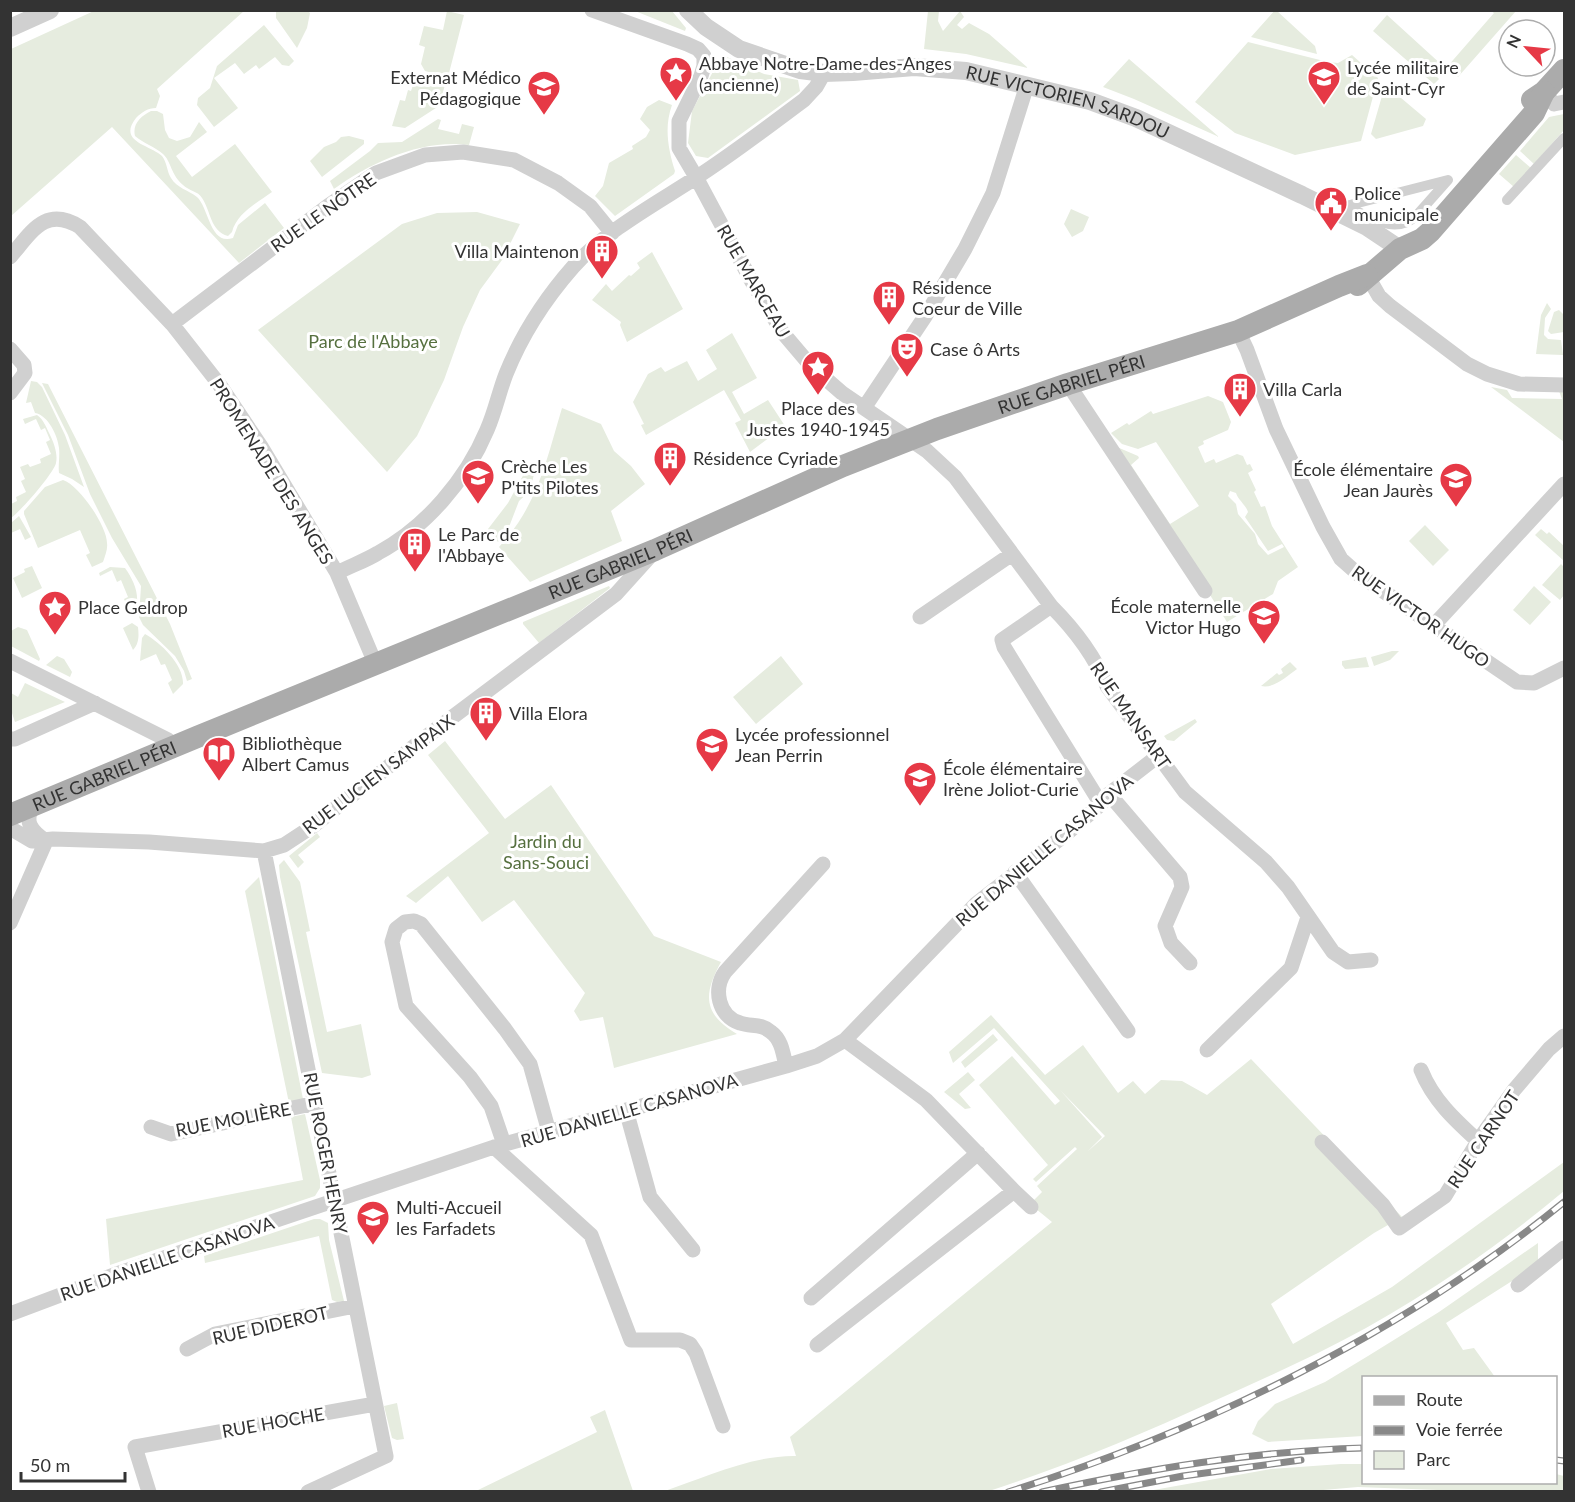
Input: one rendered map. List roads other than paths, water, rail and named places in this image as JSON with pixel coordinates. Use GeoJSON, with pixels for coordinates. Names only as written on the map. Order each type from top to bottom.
{"type":"FeatureCollection","features":[{"type":"Feature","properties":{"kind":"main road","name":"RUE GABRIEL PÉRI"},"geometry":{"type":"LineString","coordinates":[[10,815],[375,663],[655,550],[843,466],[910,440],[1068,384],[1238,332],[1262,333],[1303,318],[1344,298],[1367,275],[1400,249],[1420,222],[1527,104],[1554,97],[1564,70]]}},
{"type":"Feature","properties":{"kind":"street"},"geometry":{"type":"LineString","coordinates":[[10,28],[50,10]]}},
{"type":"Feature","properties":{"kind":"street"},"geometry":{"type":"LineString","coordinates":[[592,10],[687,44],[698,49],[704,56],[718,36]]}},
{"type":"Feature","properties":{"kind":"street","name":"RUE VICTORIEN SARDOU"},"geometry":{"type":"LineString","coordinates":[[688,10],[718,36],[739,49],[800,70],[824,73],[914,67],[966,71],[1090,101],[1136,118],[1367,227],[1400,249]]}},
{"type":"Feature","properties":{"kind":"street","name":"RUE MARCEAU"},"geometry":{"type":"LineString","coordinates":[[704,56],[701,76],[679,121],[679,148],[751,280],[783,333],[811,366],[842,393],[910,440]]}},
{"type":"Feature","properties":{"kind":"street"},"geometry":{"type":"LineString","coordinates":[[337,573],[378,553],[402,537],[443,500],[476,453],[487,431],[522,338],[536,314],[575,265],[612,233],[804,100],[816,87],[824,73]]}},
{"type":"Feature","properties":{"kind":"street"},"geometry":{"type":"LineString","coordinates":[[864,408],[927,315],[965,249],[993,193],[1027,85]]}},
{"type":"Feature","properties":{"kind":"street"},"geometry":{"type":"LineString","coordinates":[[1507,200],[1564,138]]}},
{"type":"Feature","properties":{"kind":"street","name":"RUE LE NÔTRE"},"geometry":{"type":"LineString","coordinates":[[172,324],[328,206],[376,173],[424,155],[462,152],[514,160],[558,183],[590,206],[612,233]]}},
{"type":"Feature","properties":{"kind":"street"},"geometry":{"type":"LineString","coordinates":[[1448,180],[1416,216],[1398,226],[1346,206],[1362,202],[1448,180]]}},
{"type":"Feature","properties":{"kind":"street","name":"PROMENADE DES ANGES"},"geometry":{"type":"LineString","coordinates":[[10,257],[38,225],[46,220],[69,221],[80,227],[172,324],[219,384],[247,425],[337,573],[375,663]]}},
{"type":"Feature","properties":{"kind":"street"},"geometry":{"type":"LineString","coordinates":[[1367,275],[1383,300],[1475,369],[1520,384],[1564,385]]}},
{"type":"Feature","properties":{"kind":"street","name":"RUE VICTOR HUGO"},"geometry":{"type":"LineString","coordinates":[[1238,332],[1247,350],[1276,429],[1336,552],[1358,574],[1516,682],[1534,683],[1564,668]]}},
{"type":"Feature","properties":{"kind":"street"},"geometry":{"type":"LineString","coordinates":[[10,349],[24,365],[25,373],[10,393]]}},
{"type":"Feature","properties":{"kind":"street"},"geometry":{"type":"LineString","coordinates":[[1068,384],[1205,591]]}},
{"type":"Feature","properties":{"kind":"street","name":"RUE MANSART"},"geometry":{"type":"LineString","coordinates":[[910,440],[955,477],[980,508],[1051,606],[1063,618],[1101,672],[1107,686],[1185,792],[1266,862],[1288,887],[1333,952],[1348,962],[1371,960]]}},
{"type":"Feature","properties":{"kind":"street"},"geometry":{"type":"LineString","coordinates":[[1434,625],[1564,484]]}},
{"type":"Feature","properties":{"kind":"street","name":"RUE LUCIEN SAMPAIX"},"geometry":{"type":"LineString","coordinates":[[10,828],[32,841],[149,842],[264,851],[284,845],[313,826],[409,750],[621,590],[655,550]]}},
{"type":"Feature","properties":{"kind":"street"},"geometry":{"type":"LineString","coordinates":[[920,618],[1012,554]]}},
{"type":"Feature","properties":{"kind":"street"},"geometry":{"type":"LineString","coordinates":[[1051,606],[1002,640],[1004,647],[1105,799],[1180,877],[1182,887],[1165,926],[1171,943],[1190,963]]}},
{"type":"Feature","properties":{"kind":"street"},"geometry":{"type":"LineString","coordinates":[[10,661],[168,740],[174,746]]}},
{"type":"Feature","properties":{"kind":"street"},"geometry":{"type":"LineString","coordinates":[[10,739],[15,739],[95,704]]}},
{"type":"Feature","properties":{"kind":"street","name":"RUE DANIELLE CASANOVA"},"geometry":{"type":"LineString","coordinates":[[10,1314],[119,1273],[499,1146],[817,1056],[845,1040],[955,925],[1015,872],[1042,853],[1158,756]]}},
{"type":"Feature","properties":{"kind":"street"},"geometry":{"type":"LineString","coordinates":[[10,922],[46,840],[36,834],[30,823],[29,813],[34,805]]}},
{"type":"Feature","properties":{"kind":"street","name":"RUE ROGER HENRY"},"geometry":{"type":"LineString","coordinates":[[264,851],[386,1456],[308,1491]]}},
{"type":"Feature","properties":{"kind":"street"},"geometry":{"type":"LineString","coordinates":[[786,1066],[782,1047],[776,1035],[761,1026],[742,1024],[729,1017],[720,1004],[719,987],[721,978],[728,969],[823,864]]}},
{"type":"Feature","properties":{"kind":"street"},"geometry":{"type":"LineString","coordinates":[[1015,872],[1128,1031]]}},
{"type":"Feature","properties":{"kind":"street"},"geometry":{"type":"LineString","coordinates":[[1207,1050],[1291,968],[1308,917]]}},
{"type":"Feature","properties":{"kind":"street"},"geometry":{"type":"LineString","coordinates":[[549,1132],[530,1064],[421,924],[414,921],[405,922],[396,929],[392,942],[406,1006],[470,1077],[491,1106],[499,1146],[591,1235],[631,1340],[680,1340],[690,1344],[696,1353],[723,1426]]}},
{"type":"Feature","properties":{"kind":"street","name":"RUE CARNOT"},"geometry":{"type":"LineString","coordinates":[[1322,1142],[1383,1205],[1399,1228],[1445,1196],[1478,1142],[1514,1090],[1549,1049],[1564,1036]]}},
{"type":"Feature","properties":{"kind":"street"},"geometry":{"type":"LineString","coordinates":[[845,1040],[926,1100],[1030,1207]]}},
{"type":"Feature","properties":{"kind":"street"},"geometry":{"type":"LineString","coordinates":[[1421,1070],[1427,1084],[1448,1114],[1478,1142]]}},
{"type":"Feature","properties":{"kind":"street","name":"RUE MOLIÈRE"},"geometry":{"type":"LineString","coordinates":[[151,1127],[171,1134],[316,1103]]}},
{"type":"Feature","properties":{"kind":"street"},"geometry":{"type":"LineString","coordinates":[[626,1110],[650,1197],[693,1250]]}},
{"type":"Feature","properties":{"kind":"street"},"geometry":{"type":"LineString","coordinates":[[811,1298],[978,1153]]}},
{"type":"Feature","properties":{"kind":"street"},"geometry":{"type":"LineString","coordinates":[[817,1345],[1014,1191]]}},
{"type":"Feature","properties":{"kind":"street"},"geometry":{"type":"LineString","coordinates":[[1518,1285],[1564,1248]]}},
{"type":"Feature","properties":{"kind":"street","name":"RUE DIDEROT"},"geometry":{"type":"LineString","coordinates":[[187,1349],[215,1334],[356,1306]]}},
{"type":"Feature","properties":{"kind":"street","name":"RUE HOCHE"},"geometry":{"type":"LineString","coordinates":[[149,1491],[135,1447],[375,1404]]}},
{"type":"Feature","properties":{"kind":"railway"},"geometry":{"type":"LineString","coordinates":[[1008,1492],[1155,1439],[1228,1408],[1300,1373],[1370,1335],[1437,1294],[1564,1202]]}},
{"type":"Feature","properties":{"kind":"railway"},"geometry":{"type":"LineString","coordinates":[[1042,1492],[1201,1462],[1282,1453],[1362,1448]]}},
{"type":"Feature","properties":{"kind":"railway"},"geometry":{"type":"LineString","coordinates":[[1101,1492],[1183,1476],[1301,1460]]}},
{"type":"Feature","properties":{"kind":"railway"},"geometry":{"type":"LineString","coordinates":[[1557,1460],[1564,1461]]}},
{"type":"Feature","properties":{"kind":"place","name":"Abbaye Notre-Dame-des-Anges (ancienne)"},"geometry":{"type":"Point","coordinates":[676,102]}},
{"type":"Feature","properties":{"kind":"place","name":"Lycée militaire de Saint-Cyr"},"geometry":{"type":"Point","coordinates":[1324,106]}},
{"type":"Feature","properties":{"kind":"place","name":"Externat Médico Pédagogique"},"geometry":{"type":"Point","coordinates":[544,116]}},
{"type":"Feature","properties":{"kind":"place","name":"Police municipale"},"geometry":{"type":"Point","coordinates":[1331,232]}},
{"type":"Feature","properties":{"kind":"place","name":"Villa Maintenon"},"geometry":{"type":"Point","coordinates":[602,280]}},
{"type":"Feature","properties":{"kind":"place","name":"Résidence Coeur de Ville"},"geometry":{"type":"Point","coordinates":[889,326]}},
{"type":"Feature","properties":{"kind":"place","name":"Case ô Arts"},"geometry":{"type":"Point","coordinates":[907,378]}},
{"type":"Feature","properties":{"kind":"place","name":"Place des Justes 1940-1945"},"geometry":{"type":"Point","coordinates":[818,396]}},
{"type":"Feature","properties":{"kind":"place","name":"Villa Carla"},"geometry":{"type":"Point","coordinates":[1240,418]}},
{"type":"Feature","properties":{"kind":"place","name":"Résidence Cyriade"},"geometry":{"type":"Point","coordinates":[670,487]}},
{"type":"Feature","properties":{"kind":"place","name":"Crèche Les P'tits Pilotes"},"geometry":{"type":"Point","coordinates":[478,505]}},
{"type":"Feature","properties":{"kind":"place","name":"École élémentaire Jean Jaurès"},"geometry":{"type":"Point","coordinates":[1456,508]}},
{"type":"Feature","properties":{"kind":"place","name":"Le Parc de l'Abbaye"},"geometry":{"type":"Point","coordinates":[415,573]}},
{"type":"Feature","properties":{"kind":"place","name":"Place Geldrop"},"geometry":{"type":"Point","coordinates":[55,636]}},
{"type":"Feature","properties":{"kind":"place","name":"École maternelle Victor Hugo"},"geometry":{"type":"Point","coordinates":[1264,645]}},
{"type":"Feature","properties":{"kind":"place","name":"Villa Elora"},"geometry":{"type":"Point","coordinates":[486,742]}},
{"type":"Feature","properties":{"kind":"place","name":"Lycée professionnel Jean Perrin"},"geometry":{"type":"Point","coordinates":[712,773]}},
{"type":"Feature","properties":{"kind":"place","name":"Bibliothèque Albert Camus"},"geometry":{"type":"Point","coordinates":[219,782]}},
{"type":"Feature","properties":{"kind":"place","name":"École élémentaire Irène Joliot-Curie"},"geometry":{"type":"Point","coordinates":[920,807]}},
{"type":"Feature","properties":{"kind":"place","name":"Multi-Accueil les Farfadets"},"geometry":{"type":"Point","coordinates":[373,1246]}},
{"type":"Feature","properties":{"kind":"park label","name":"Parc de l'Abbaye"},"geometry":{"type":"Point","coordinates":[373,341]}},
{"type":"Feature","properties":{"kind":"park label","name":"Jardin du Sans-Souci"},"geometry":{"type":"Point","coordinates":[546,851]}}]}
